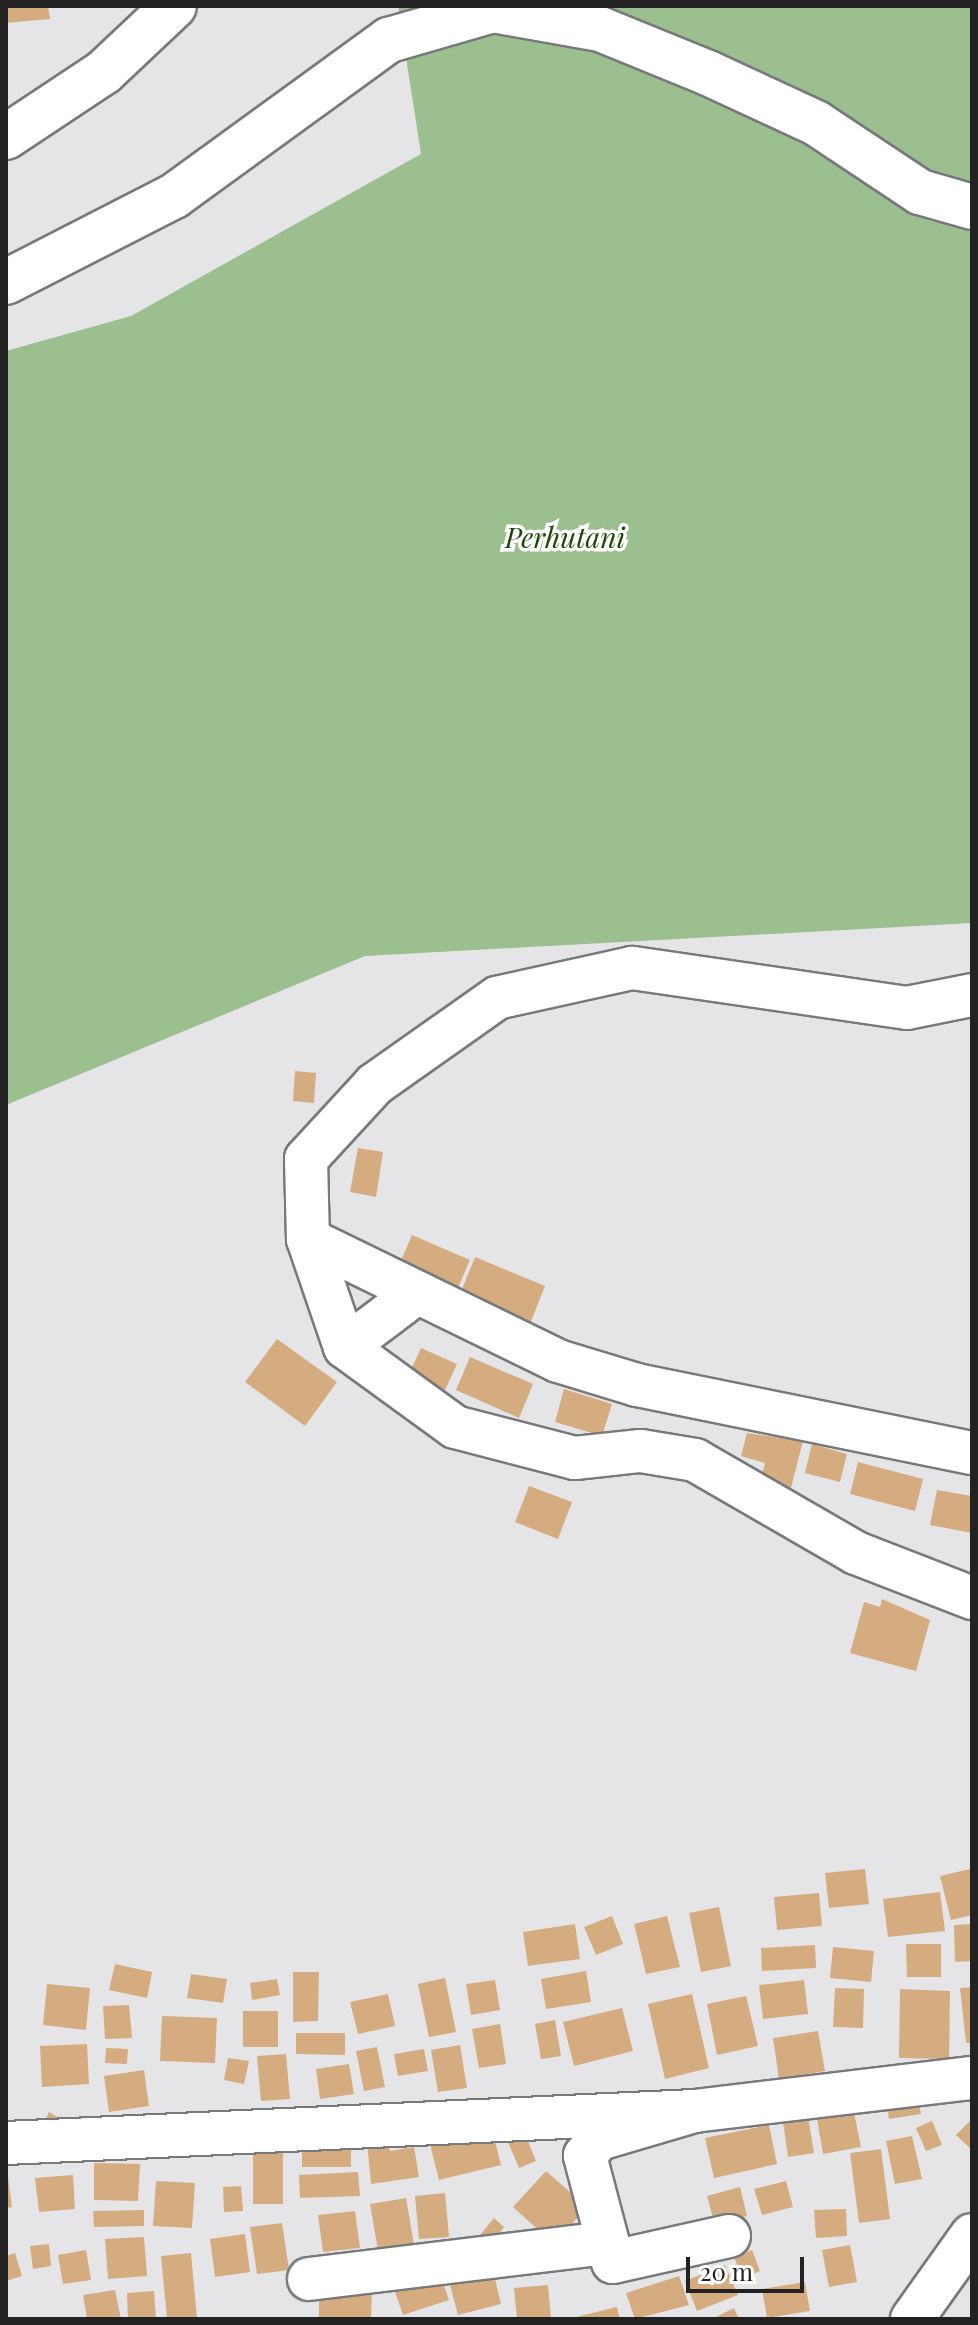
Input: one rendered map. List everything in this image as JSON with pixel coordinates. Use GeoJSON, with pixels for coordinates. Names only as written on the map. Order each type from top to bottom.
{"type":"FeatureCollection","features":[{"type":"Feature","properties":{"kind":"main road"},"geometry":{"type":"LineString","coordinates":[[6,137],[104,72],[174,6]]}},
{"type":"Feature","properties":{"kind":"main road"},"geometry":{"type":"LineString","coordinates":[[6,282],[174,196],[389,40],[493,10],[600,29],[708,73],[816,123],[920,192],[972,207]]}},
{"type":"Feature","properties":{"kind":"street"},"geometry":{"type":"LineString","coordinates":[[972,995],[907,1008],[632,968],[497,998],[375,1084],[306,1159],[308,1239],[345,1347],[455,1427],[575,1458],[641,1451],[695,1460],[856,1553],[972,1598]]}},
{"type":"Feature","properties":{"kind":"street"},"geometry":{"type":"LineString","coordinates":[[308,1239],[414,1295],[558,1361],[637,1385],[972,1453]]}},
{"type":"Feature","properties":{"kind":"street"},"geometry":{"type":"LineString","coordinates":[[345,1347],[414,1295]]}},
{"type":"Feature","properties":{"kind":"street"},"geometry":{"type":"LineString","coordinates":[[6,2143],[694,2111],[972,2078]]}},
{"type":"Feature","properties":{"kind":"street"},"geometry":{"type":"LineString","coordinates":[[694,2111],[599,2139],[585,2156],[607,2243],[613,2262],[729,2236]]}},
{"type":"Feature","properties":{"kind":"street"},"geometry":{"type":"LineString","coordinates":[[912,2319],[972,2235]]}},
{"type":"Feature","properties":{"kind":"street"},"geometry":{"type":"LineString","coordinates":[[309,2279],[607,2243]]}},
{"type":"Feature","properties":{"kind":"green space","name":"Perhutani"},"geometry":{"type":"Polygon","coordinates":[[[398,6],[972,6],[972,923],[365,956],[6,1105],[6,351],[131,316],[421,154],[398,6]]]}},
{"type":"Feature","properties":{"kind":"building"},"geometry":{"type":"Polygon","coordinates":[[[6,6],[48,6],[50,19],[6,23],[6,6]]]}},
{"type":"Feature","properties":{"kind":"building"},"geometry":{"type":"Polygon","coordinates":[[[295,1071],[316,1073],[314,1103],[293,1101],[295,1071]]]}},
{"type":"Feature","properties":{"kind":"building"},"geometry":{"type":"Polygon","coordinates":[[[358,1148],[383,1152],[376,1197],[350,1192],[358,1148]]]}},
{"type":"Feature","properties":{"kind":"building"},"geometry":{"type":"Polygon","coordinates":[[[412,1235],[470,1260],[454,1297],[396,1272],[412,1235]]]}},
{"type":"Feature","properties":{"kind":"building"},"geometry":{"type":"Polygon","coordinates":[[[475,1257],[545,1286],[528,1329],[458,1299],[475,1257]]]}},
{"type":"Feature","properties":{"kind":"building"},"geometry":{"type":"Polygon","coordinates":[[[277,1339],[337,1382],[305,1426],[245,1382],[277,1339]]]}},
{"type":"Feature","properties":{"kind":"building"},"geometry":{"type":"Polygon","coordinates":[[[421,1348],[457,1364],[445,1390],[409,1374],[421,1348]]]}},
{"type":"Feature","properties":{"kind":"building"},"geometry":{"type":"Polygon","coordinates":[[[470,1357],[533,1384],[519,1418],[456,1390],[470,1357]]]}},
{"type":"Feature","properties":{"kind":"building"},"geometry":{"type":"Polygon","coordinates":[[[564,1389],[612,1404],[602,1436],[555,1422],[564,1389]]]}},
{"type":"Feature","properties":{"kind":"building"},"geometry":{"type":"Polygon","coordinates":[[[747,1433],[803,1441],[791,1488],[761,1480],[765,1463],[741,1456],[747,1433]]]}},
{"type":"Feature","properties":{"kind":"building"},"geometry":{"type":"Polygon","coordinates":[[[812,1444],[847,1454],[840,1482],[805,1473],[812,1444]]]}},
{"type":"Feature","properties":{"kind":"building"},"geometry":{"type":"Polygon","coordinates":[[[858,1462],[923,1479],[915,1511],[850,1494],[858,1462]]]}},
{"type":"Feature","properties":{"kind":"building"},"geometry":{"type":"Polygon","coordinates":[[[529,1486],[572,1502],[558,1539],[515,1522],[529,1486]]]}},
{"type":"Feature","properties":{"kind":"building"},"geometry":{"type":"Polygon","coordinates":[[[937,1490],[972,1496],[972,1533],[930,1525],[937,1490]]]}},
{"type":"Feature","properties":{"kind":"building"},"geometry":{"type":"Polygon","coordinates":[[[882,1599],[930,1620],[916,1671],[850,1653],[864,1602],[880,1607],[882,1599]]]}},
{"type":"Feature","properties":{"kind":"building"},"geometry":{"type":"Polygon","coordinates":[[[865,1869],[869,1904],[829,1908],[825,1873],[865,1869]]]}},
{"type":"Feature","properties":{"kind":"building"},"geometry":{"type":"Polygon","coordinates":[[[970,1869],[972,1915],[951,1920],[940,1876],[970,1869]]]}},
{"type":"Feature","properties":{"kind":"building"},"geometry":{"type":"Polygon","coordinates":[[[940,1892],[945,1931],[888,1937],[883,1899],[940,1892]]]}},
{"type":"Feature","properties":{"kind":"building"},"geometry":{"type":"Polygon","coordinates":[[[819,1893],[822,1926],[777,1930],[774,1897],[819,1893]]]}},
{"type":"Feature","properties":{"kind":"building"},"geometry":{"type":"Polygon","coordinates":[[[719,1907],[731,1966],[701,1972],[689,1913],[719,1907]]]}},
{"type":"Feature","properties":{"kind":"building"},"geometry":{"type":"Polygon","coordinates":[[[612,1916],[623,1944],[596,1955],[584,1927],[612,1916]]]}},
{"type":"Feature","properties":{"kind":"building"},"geometry":{"type":"Polygon","coordinates":[[[667,1916],[680,1967],[646,1974],[634,1924],[667,1916]]]}},
{"type":"Feature","properties":{"kind":"building"},"geometry":{"type":"Polygon","coordinates":[[[575,1924],[580,1959],[528,1966],[523,1932],[575,1924]]]}},
{"type":"Feature","properties":{"kind":"building"},"geometry":{"type":"Polygon","coordinates":[[[972,1924],[972,1961],[955,1962],[954,1925],[972,1924]]]}},
{"type":"Feature","properties":{"kind":"building"},"geometry":{"type":"Polygon","coordinates":[[[906,1944],[941,1944],[941,1977],[907,1977],[906,1944]]]}},
{"type":"Feature","properties":{"kind":"building"},"geometry":{"type":"Polygon","coordinates":[[[815,1945],[816,1968],[762,1971],[761,1948],[815,1945]]]}},
{"type":"Feature","properties":{"kind":"building"},"geometry":{"type":"Polygon","coordinates":[[[833,1947],[874,1951],[871,1982],[830,1978],[833,1947]]]}},
{"type":"Feature","properties":{"kind":"building"},"geometry":{"type":"Polygon","coordinates":[[[115,1964],[152,1972],[147,1998],[109,1990],[115,1964]]]}},
{"type":"Feature","properties":{"kind":"building"},"geometry":{"type":"Polygon","coordinates":[[[586,1971],[591,2002],[546,2009],[541,1979],[586,1971]]]}},
{"type":"Feature","properties":{"kind":"building"},"geometry":{"type":"Polygon","coordinates":[[[293,1972],[319,1972],[318,2021],[293,2022],[293,1972]]]}},
{"type":"Feature","properties":{"kind":"building"},"geometry":{"type":"Polygon","coordinates":[[[191,1974],[227,1979],[223,2003],[187,1998],[191,1974]]]}},
{"type":"Feature","properties":{"kind":"building"},"geometry":{"type":"Polygon","coordinates":[[[445,1978],[456,2032],[429,2037],[418,1984],[445,1978]]]}},
{"type":"Feature","properties":{"kind":"building"},"geometry":{"type":"Polygon","coordinates":[[[277,1979],[280,1995],[252,2000],[250,1983],[277,1979]]]}},
{"type":"Feature","properties":{"kind":"building"},"geometry":{"type":"Polygon","coordinates":[[[495,1980],[500,2010],[471,2015],[466,1984],[495,1980]]]}},
{"type":"Feature","properties":{"kind":"building"},"geometry":{"type":"Polygon","coordinates":[[[804,1980],[808,2014],[763,2019],[759,1985],[804,1980]]]}},
{"type":"Feature","properties":{"kind":"building"},"geometry":{"type":"Polygon","coordinates":[[[47,1984],[90,1988],[86,2030],[43,2025],[47,1984]]]}},
{"type":"Feature","properties":{"kind":"building"},"geometry":{"type":"Polygon","coordinates":[[[972,1987],[972,2043],[966,2043],[960,1988],[972,1987]]]}},
{"type":"Feature","properties":{"kind":"building"},"geometry":{"type":"Polygon","coordinates":[[[835,1988],[864,1989],[863,2028],[833,2027],[835,1988]]]}},
{"type":"Feature","properties":{"kind":"building"},"geometry":{"type":"Polygon","coordinates":[[[900,1989],[950,1991],[949,2059],[899,2058],[900,1989]]]}},
{"type":"Feature","properties":{"kind":"building"},"geometry":{"type":"Polygon","coordinates":[[[388,1994],[395,2026],[358,2034],[350,2002],[388,1994]]]}},
{"type":"Feature","properties":{"kind":"building"},"geometry":{"type":"Polygon","coordinates":[[[692,1994],[709,2068],[665,2079],[648,2004],[692,1994]]]}},
{"type":"Feature","properties":{"kind":"building"},"geometry":{"type":"Polygon","coordinates":[[[746,1996],[758,2046],[717,2055],[707,2004],[746,1996]]]}},
{"type":"Feature","properties":{"kind":"building"},"geometry":{"type":"Polygon","coordinates":[[[129,2005],[132,2038],[105,2039],[103,2006],[129,2005]]]}},
{"type":"Feature","properties":{"kind":"building"},"geometry":{"type":"Polygon","coordinates":[[[622,2008],[633,2051],[574,2066],[563,2022],[622,2008]]]}},
{"type":"Feature","properties":{"kind":"building"},"geometry":{"type":"Polygon","coordinates":[[[243,2011],[278,2011],[278,2047],[243,2047],[243,2011]]]}},
{"type":"Feature","properties":{"kind":"building"},"geometry":{"type":"Polygon","coordinates":[[[162,2016],[217,2018],[215,2063],[160,2061],[162,2016]]]}},
{"type":"Feature","properties":{"kind":"building"},"geometry":{"type":"Polygon","coordinates":[[[555,2020],[561,2056],[541,2059],[535,2024],[555,2020]]]}},
{"type":"Feature","properties":{"kind":"building"},"geometry":{"type":"Polygon","coordinates":[[[500,2024],[506,2064],[479,2068],[472,2029],[500,2024]]]}},
{"type":"Feature","properties":{"kind":"building"},"geometry":{"type":"Polygon","coordinates":[[[818,2031],[825,2071],[779,2079],[773,2038],[818,2031]]]}},
{"type":"Feature","properties":{"kind":"building"},"geometry":{"type":"Polygon","coordinates":[[[296,2033],[345,2033],[345,2055],[296,2054],[296,2033]]]}},
{"type":"Feature","properties":{"kind":"building"},"geometry":{"type":"Polygon","coordinates":[[[87,2044],[89,2084],[42,2087],[40,2046],[87,2044]]]}},
{"type":"Feature","properties":{"kind":"building"},"geometry":{"type":"Polygon","coordinates":[[[460,2045],[467,2088],[438,2092],[431,2050],[460,2045]]]}},
{"type":"Feature","properties":{"kind":"building"},"geometry":{"type":"Polygon","coordinates":[[[377,2047],[385,2087],[364,2091],[356,2051],[377,2047]]]}},
{"type":"Feature","properties":{"kind":"building"},"geometry":{"type":"Polygon","coordinates":[[[106,2048],[128,2049],[127,2064],[105,2063],[106,2048]]]}},
{"type":"Feature","properties":{"kind":"building"},"geometry":{"type":"Polygon","coordinates":[[[424,2049],[428,2071],[398,2076],[394,2054],[424,2049]]]}},
{"type":"Feature","properties":{"kind":"building"},"geometry":{"type":"Polygon","coordinates":[[[286,2054],[290,2099],[261,2101],[257,2056],[286,2054]]]}},
{"type":"Feature","properties":{"kind":"building"},"geometry":{"type":"Polygon","coordinates":[[[228,2058],[249,2061],[244,2084],[224,2080],[228,2058]]]}},
{"type":"Feature","properties":{"kind":"building"},"geometry":{"type":"Polygon","coordinates":[[[349,2064],[354,2094],[320,2099],[316,2069],[349,2064]]]}},
{"type":"Feature","properties":{"kind":"building"},"geometry":{"type":"Polygon","coordinates":[[[144,2070],[149,2106],[109,2112],[104,2076],[144,2070]]]}},
{"type":"Feature","properties":{"kind":"building"},"geometry":{"type":"Polygon","coordinates":[[[918,2100],[921,2114],[889,2119],[887,2106],[918,2100]]]}},
{"type":"Feature","properties":{"kind":"building"},"geometry":{"type":"Polygon","coordinates":[[[853,2107],[861,2147],[823,2154],[816,2113],[853,2107]]]}},
{"type":"Feature","properties":{"kind":"building"},"geometry":{"type":"Polygon","coordinates":[[[807,2111],[814,2153],[788,2157],[782,2115],[807,2111]]]}},
{"type":"Feature","properties":{"kind":"building"},"geometry":{"type":"Polygon","coordinates":[[[49,2112],[61,2119],[56,2129],[44,2123],[49,2112]]]}},
{"type":"Feature","properties":{"kind":"building"},"geometry":{"type":"Polygon","coordinates":[[[972,2119],[972,2150],[956,2135],[972,2119]]]}},
{"type":"Feature","properties":{"kind":"building"},"geometry":{"type":"Polygon","coordinates":[[[932,2121],[942,2145],[926,2151],[916,2128],[932,2121]]]}},
{"type":"Feature","properties":{"kind":"building"},"geometry":{"type":"Polygon","coordinates":[[[769,2125],[777,2164],[714,2178],[705,2138],[769,2125]]]}},
{"type":"Feature","properties":{"kind":"building"},"geometry":{"type":"Polygon","coordinates":[[[492,2129],[501,2165],[439,2180],[430,2144],[492,2129]]]}},
{"type":"Feature","properties":{"kind":"building"},"geometry":{"type":"Polygon","coordinates":[[[523,2129],[536,2161],[519,2168],[505,2135],[523,2129]]]}},
{"type":"Feature","properties":{"kind":"building"},"geometry":{"type":"Polygon","coordinates":[[[912,2136],[922,2179],[895,2184],[886,2141],[912,2136]]]}},
{"type":"Feature","properties":{"kind":"building"},"geometry":{"type":"Polygon","coordinates":[[[387,2138],[390,2151],[414,2147],[419,2177],[371,2184],[367,2142],[387,2138]]]}},
{"type":"Feature","properties":{"kind":"building"},"geometry":{"type":"Polygon","coordinates":[[[302,2147],[351,2147],[351,2167],[302,2167],[302,2147]]]}},
{"type":"Feature","properties":{"kind":"building"},"geometry":{"type":"Polygon","coordinates":[[[881,2149],[890,2219],[859,2223],[850,2153],[881,2149]]]}},
{"type":"Feature","properties":{"kind":"building"},"geometry":{"type":"Polygon","coordinates":[[[253,2153],[283,2153],[283,2204],[253,2204],[253,2153]]]}},
{"type":"Feature","properties":{"kind":"building"},"geometry":{"type":"Polygon","coordinates":[[[94,2163],[140,2164],[138,2201],[94,2200],[94,2163]]]}},
{"type":"Feature","properties":{"kind":"building"},"geometry":{"type":"Polygon","coordinates":[[[546,2171],[587,2207],[554,2244],[513,2207],[546,2171]]]}},
{"type":"Feature","properties":{"kind":"building"},"geometry":{"type":"Polygon","coordinates":[[[358,2172],[360,2196],[300,2198],[299,2175],[358,2172]]]}},
{"type":"Feature","properties":{"kind":"building"},"geometry":{"type":"Polygon","coordinates":[[[73,2175],[75,2209],[39,2212],[35,2178],[73,2175]]]}},
{"type":"Feature","properties":{"kind":"building"},"geometry":{"type":"Polygon","coordinates":[[[6,2177],[12,2207],[6,2208],[6,2177]]]}},
{"type":"Feature","properties":{"kind":"building"},"geometry":{"type":"Polygon","coordinates":[[[156,2181],[195,2183],[192,2228],[153,2226],[156,2181]]]}},
{"type":"Feature","properties":{"kind":"building"},"geometry":{"type":"Polygon","coordinates":[[[786,2181],[793,2207],[762,2215],[754,2189],[786,2181]]]}},
{"type":"Feature","properties":{"kind":"building"},"geometry":{"type":"Polygon","coordinates":[[[241,2186],[243,2211],[224,2212],[223,2187],[241,2186]]]}},
{"type":"Feature","properties":{"kind":"building"},"geometry":{"type":"Polygon","coordinates":[[[740,2187],[747,2216],[715,2225],[707,2196],[740,2187]]]}},
{"type":"Feature","properties":{"kind":"building"},"geometry":{"type":"Polygon","coordinates":[[[445,2193],[449,2237],[419,2239],[415,2196],[445,2193]]]}},
{"type":"Feature","properties":{"kind":"building"},"geometry":{"type":"Polygon","coordinates":[[[406,2198],[416,2256],[380,2262],[370,2204],[406,2198]]]}},
{"type":"Feature","properties":{"kind":"building"},"geometry":{"type":"Polygon","coordinates":[[[846,2209],[847,2236],[816,2238],[814,2210],[846,2209]]]}},
{"type":"Feature","properties":{"kind":"building"},"geometry":{"type":"Polygon","coordinates":[[[144,2210],[144,2226],[94,2227],[93,2211],[144,2210]]]}},
{"type":"Feature","properties":{"kind":"building"},"geometry":{"type":"Polygon","coordinates":[[[355,2211],[360,2248],[323,2252],[318,2215],[355,2211]]]}},
{"type":"Feature","properties":{"kind":"building"},"geometry":{"type":"Polygon","coordinates":[[[494,2218],[504,2227],[491,2244],[480,2235],[494,2218]]]}},
{"type":"Feature","properties":{"kind":"building"},"geometry":{"type":"Polygon","coordinates":[[[282,2223],[289,2270],[257,2274],[250,2227],[282,2223]]]}},
{"type":"Feature","properties":{"kind":"building"},"geometry":{"type":"Polygon","coordinates":[[[245,2234],[250,2272],[215,2277],[210,2239],[245,2234]]]}},
{"type":"Feature","properties":{"kind":"building"},"geometry":{"type":"Polygon","coordinates":[[[144,2237],[147,2276],[108,2279],[105,2239],[144,2237]]]}},
{"type":"Feature","properties":{"kind":"building"},"geometry":{"type":"Polygon","coordinates":[[[49,2244],[51,2266],[33,2269],[30,2246],[49,2244]]]}},
{"type":"Feature","properties":{"kind":"building"},"geometry":{"type":"Polygon","coordinates":[[[850,2245],[857,2282],[829,2287],[822,2250],[850,2245]]]}},
{"type":"Feature","properties":{"kind":"building"},"geometry":{"type":"Polygon","coordinates":[[[86,2250],[91,2280],[63,2284],[58,2255],[86,2250]]]}},
{"type":"Feature","properties":{"kind":"building"},"geometry":{"type":"Polygon","coordinates":[[[752,2250],[760,2271],[742,2278],[734,2257],[752,2250]]]}},
{"type":"Feature","properties":{"kind":"building"},"geometry":{"type":"Polygon","coordinates":[[[15,2253],[22,2276],[6,2281],[6,2256],[15,2253]]]}},
{"type":"Feature","properties":{"kind":"building"},"geometry":{"type":"Polygon","coordinates":[[[191,2253],[197,2318],[167,2319],[161,2256],[191,2253]]]}},
{"type":"Feature","properties":{"kind":"building"},"geometry":{"type":"Polygon","coordinates":[[[725,2265],[738,2295],[697,2311],[685,2281],[725,2265]]]}},
{"type":"Feature","properties":{"kind":"building"},"geometry":{"type":"Polygon","coordinates":[[[493,2270],[501,2304],[458,2315],[449,2281],[493,2270]]]}},
{"type":"Feature","properties":{"kind":"building"},"geometry":{"type":"Polygon","coordinates":[[[440,2274],[449,2300],[403,2315],[394,2289],[440,2274]]]}},
{"type":"Feature","properties":{"kind":"building"},"geometry":{"type":"Polygon","coordinates":[[[679,2276],[689,2305],[635,2319],[626,2293],[679,2276]]]}},
{"type":"Feature","properties":{"kind":"building"},"geometry":{"type":"Polygon","coordinates":[[[805,2282],[810,2311],[767,2318],[762,2289],[805,2282]]]}},
{"type":"Feature","properties":{"kind":"building"},"geometry":{"type":"Polygon","coordinates":[[[548,2285],[551,2319],[517,2319],[514,2288],[548,2285]]]}},
{"type":"Feature","properties":{"kind":"building"},"geometry":{"type":"Polygon","coordinates":[[[319,2286],[372,2287],[371,2319],[319,2319],[319,2286]]]}},
{"type":"Feature","properties":{"kind":"building"},"geometry":{"type":"Polygon","coordinates":[[[115,2290],[121,2319],[87,2319],[83,2295],[115,2290]]]}},
{"type":"Feature","properties":{"kind":"building"},"geometry":{"type":"Polygon","coordinates":[[[154,2291],[156,2319],[128,2319],[127,2293],[154,2291]]]}},
{"type":"Feature","properties":{"kind":"building"},"geometry":{"type":"Polygon","coordinates":[[[617,2307],[620,2319],[572,2319],[572,2318],[617,2307]]]}},
{"type":"Feature","properties":{"kind":"building"},"geometry":{"type":"Polygon","coordinates":[[[734,2308],[739,2319],[712,2319],[734,2308]]]}}]}
